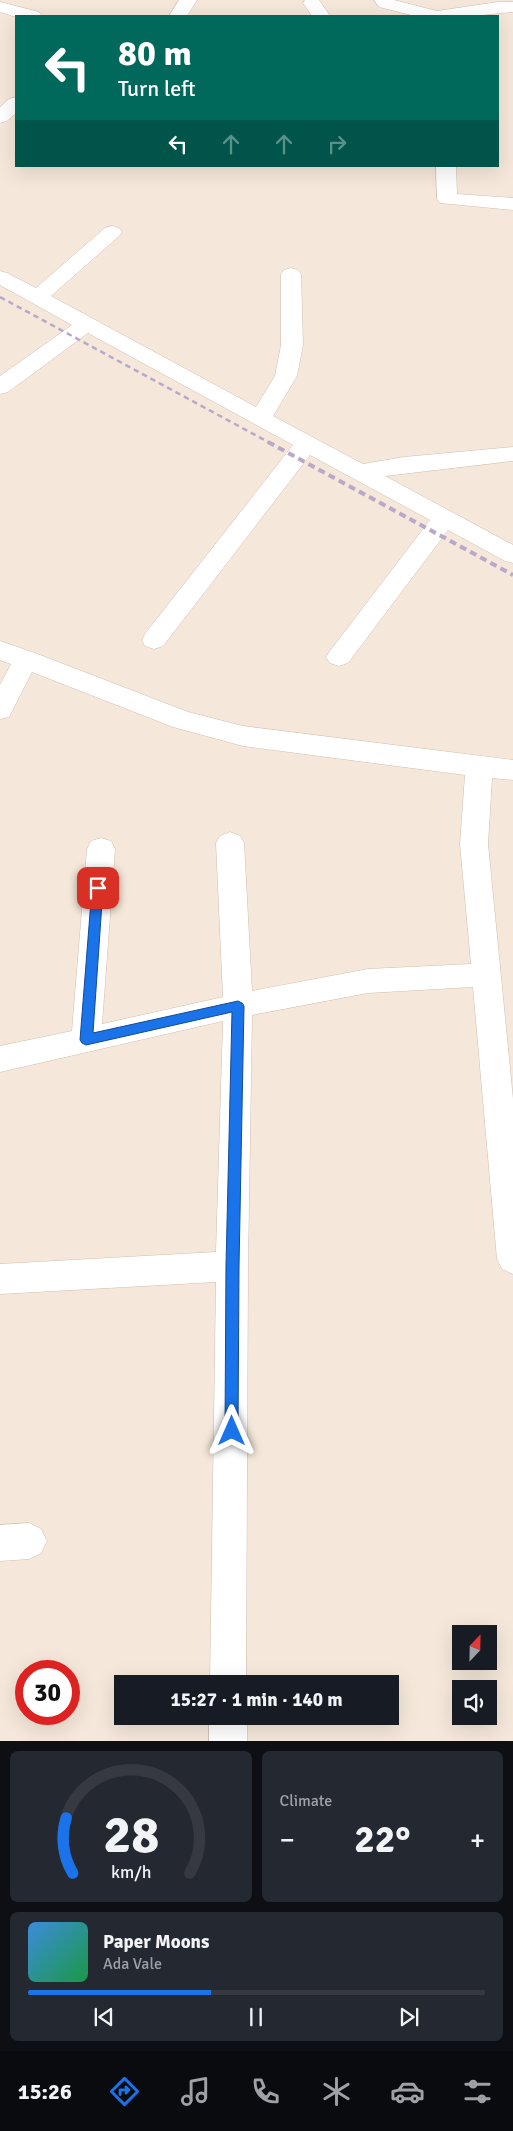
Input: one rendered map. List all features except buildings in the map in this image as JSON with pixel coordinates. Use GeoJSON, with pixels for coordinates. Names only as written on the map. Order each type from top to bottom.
{"type":"FeatureCollection","features":[{"type":"Feature","properties":{"kind":"street"},"geometry":{"type":"LineString","coordinates":[[179,15],[188,0]]}},
{"type":"Feature","properties":{"kind":"street"},"geometry":{"type":"LineString","coordinates":[[383,0],[385,3],[432,15]]}},
{"type":"Feature","properties":{"kind":"street"},"geometry":{"type":"LineString","coordinates":[[443,15],[498,7],[513,7]]}},
{"type":"Feature","properties":{"kind":"street"},"geometry":{"type":"LineString","coordinates":[[446,167],[447,199],[513,204]]}},
{"type":"Feature","properties":{"kind":"street"},"geometry":{"type":"LineString","coordinates":[[38,297],[112,232]]}},
{"type":"Feature","properties":{"kind":"street"},"geometry":{"type":"LineString","coordinates":[[260,419],[286,376],[292,345],[291,274]]}},
{"type":"Feature","properties":{"kind":"street"},"geometry":{"type":"LineString","coordinates":[[0,277],[513,555]]}},
{"type":"Feature","properties":{"kind":"street"},"geometry":{"type":"LineString","coordinates":[[0,387],[87,324]]}},
{"type":"Feature","properties":{"kind":"street"},"geometry":{"type":"LineString","coordinates":[[154,640],[306,444]]}},
{"type":"Feature","properties":{"kind":"street"},"geometry":{"type":"LineString","coordinates":[[358,472],[404,464],[513,454]]}},
{"type":"Feature","properties":{"kind":"street"},"geometry":{"type":"LineString","coordinates":[[339,657],[444,518]]}},
{"type":"Feature","properties":{"kind":"street"},"geometry":{"type":"LineString","coordinates":[[0,650],[182,720],[242,736],[479,768],[513,770]]}},
{"type":"Feature","properties":{"kind":"street"},"geometry":{"type":"LineString","coordinates":[[0,710],[26,659]]}},
{"type":"Feature","properties":{"kind":"street"},"geometry":{"type":"LineString","coordinates":[[479,768],[474,844],[513,1259]]}},
{"type":"Feature","properties":{"kind":"street"},"geometry":{"type":"LineString","coordinates":[[228,1675],[232,1266],[238,1006],[230,843]]}},
{"type":"Feature","properties":{"kind":"street"},"geometry":{"type":"LineString","coordinates":[[86,1040],[101,850]]}},
{"type":"Feature","properties":{"kind":"street"},"geometry":{"type":"LineString","coordinates":[[0,1059],[238,1006],[368,981],[486,975]]}},
{"type":"Feature","properties":{"kind":"street"},"geometry":{"type":"LineString","coordinates":[[0,1279],[232,1266]]}},
{"type":"Feature","properties":{"kind":"street"},"geometry":{"type":"LineString","coordinates":[[228,1725],[228,1741]]}},
{"type":"Feature","properties":{"kind":"shaded area"},"geometry":{"type":"Polygon","coordinates":[[[0,0],[513,0],[513,1741],[0,1741],[0,0]]]}},
{"type":"Feature","properties":{"kind":"railway"},"geometry":{"type":"LineString","coordinates":[[0,297],[270,443]]}},
{"type":"Feature","properties":{"kind":"railway"},"geometry":{"type":"LineString","coordinates":[[268,442],[513,575]]}},
{"type":"Feature","properties":{"kind":"route"},"geometry":{"type":"LineString","coordinates":[[98,888],[86,1040],[238,1006],[232,1266],[232,1431]]}}]}
